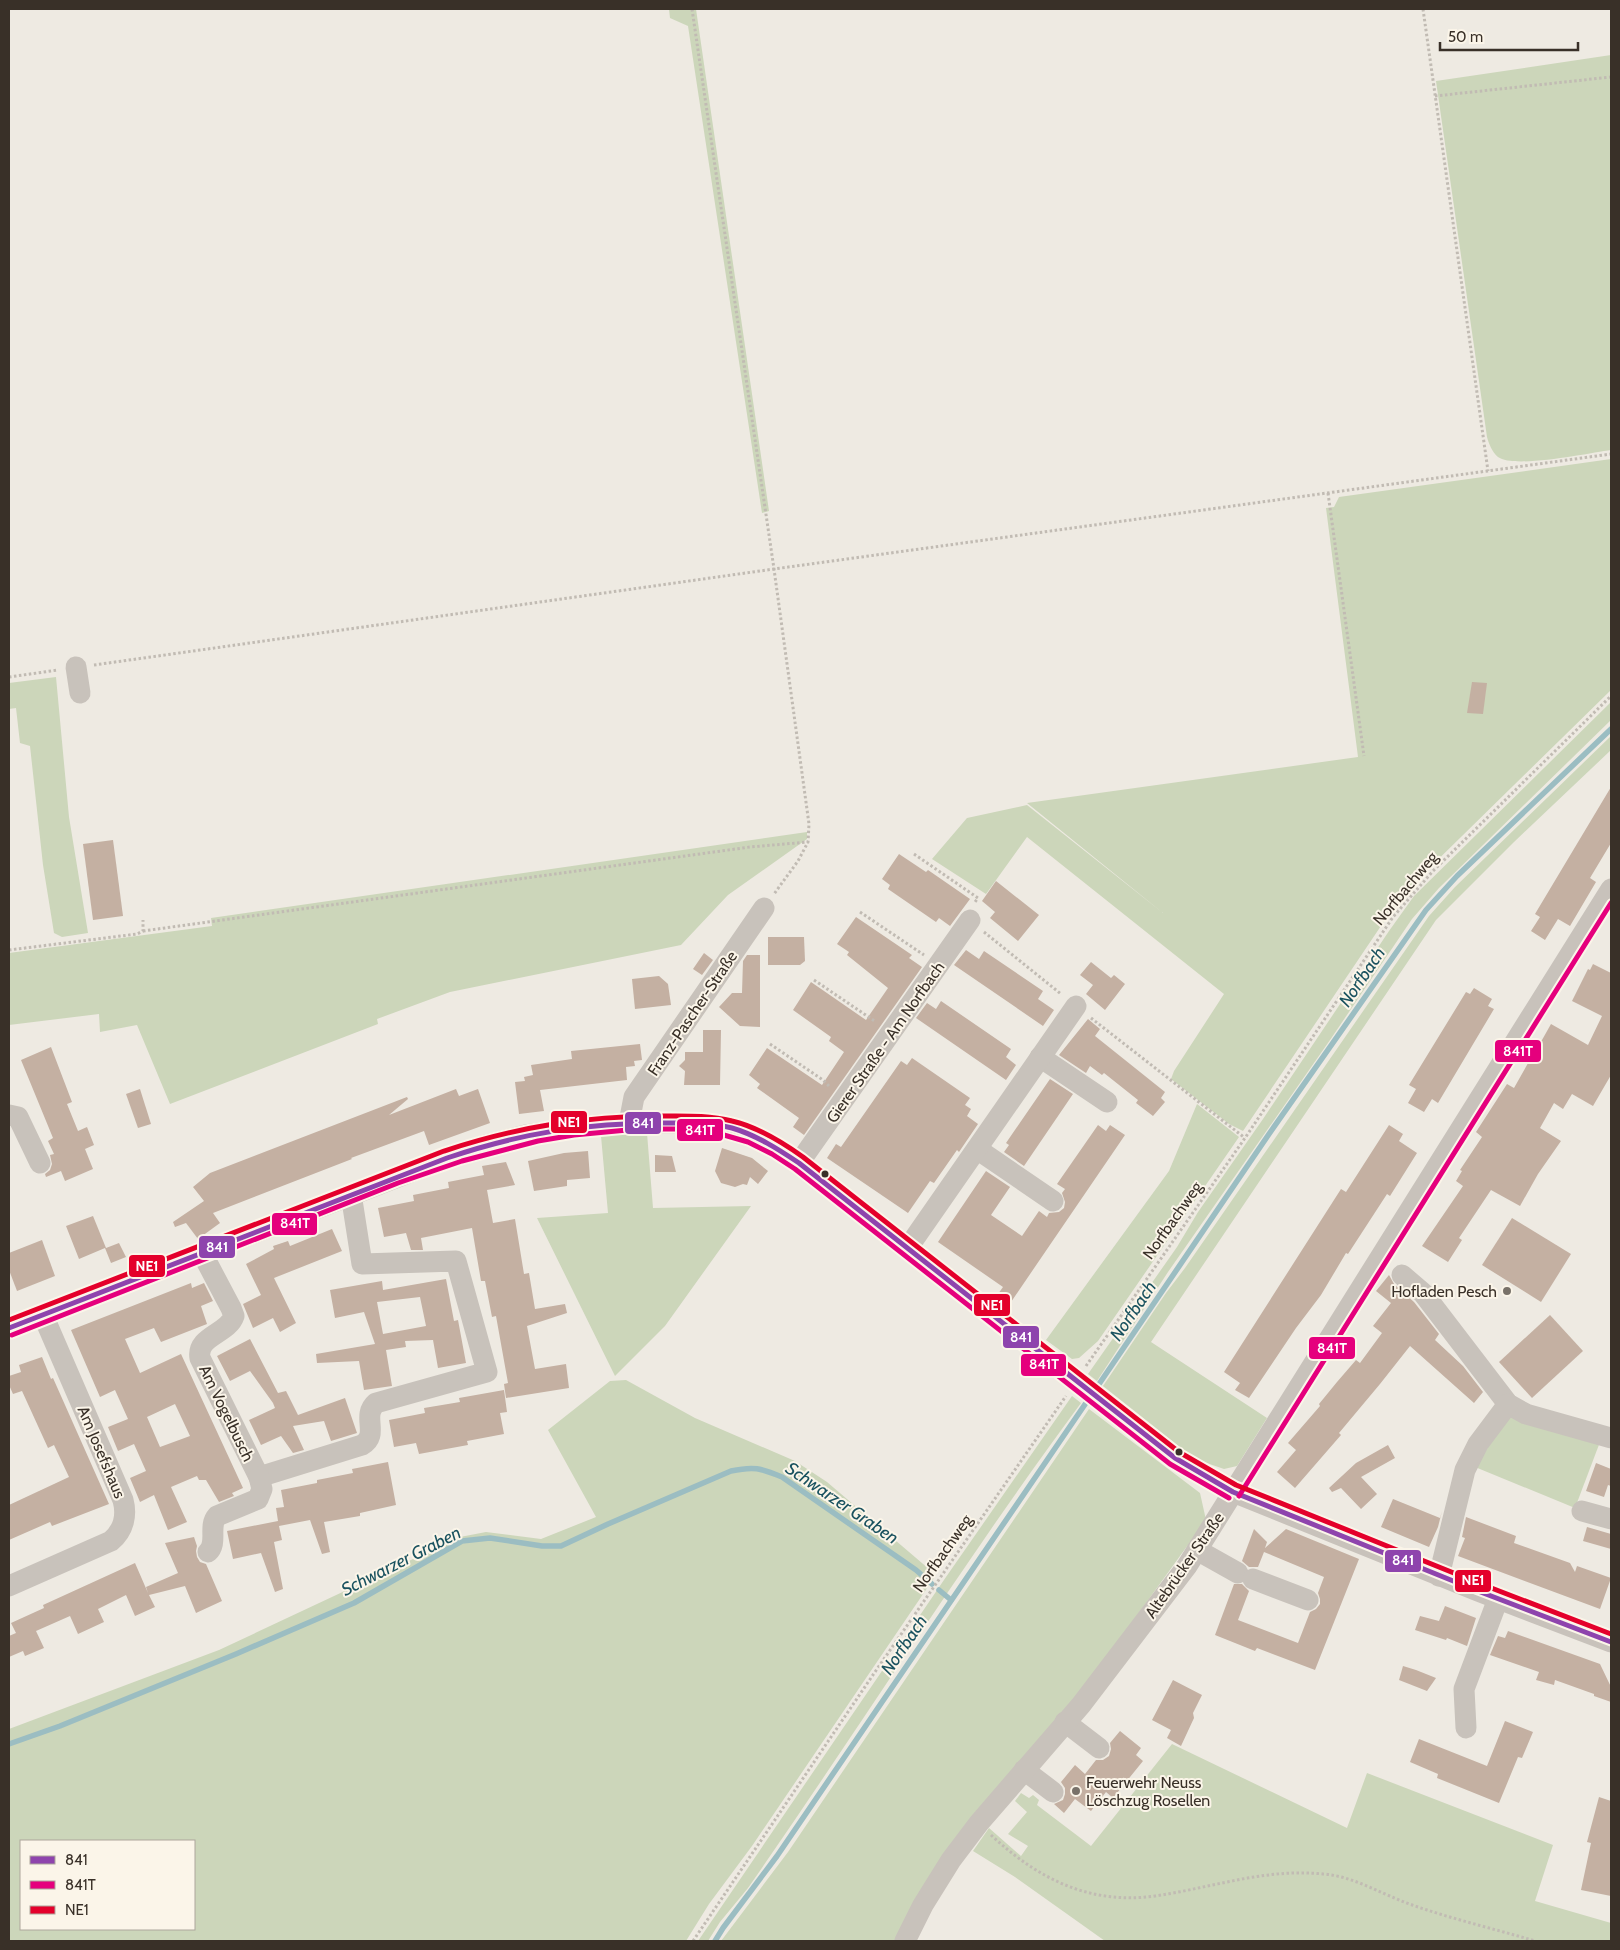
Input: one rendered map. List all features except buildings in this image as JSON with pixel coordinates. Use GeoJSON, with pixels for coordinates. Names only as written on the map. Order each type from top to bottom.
{"type":"FeatureCollection","features":[{"type":"Feature","properties":{"kind":"street"},"geometry":{"type":"LineString","coordinates":[[76,667],[80,693]]}},
{"type":"Feature","properties":{"kind":"street","name":"Altebrücker Straße"},"geometry":{"type":"LineString","coordinates":[[905,1941],[923,1905],[951,1860],[979,1823],[1114,1663],[1197,1550],[1233,1492],[1391,1267],[1611,889]]}},
{"type":"Feature","properties":{"kind":"street","name":"Franz-Pascher-Straße"},"geometry":{"type":"LineString","coordinates":[[629,1123],[634,1097],[767,904]]}},
{"type":"Feature","properties":{"kind":"street","name":"Gierer Straße - Am Norfbach"},"geometry":{"type":"LineString","coordinates":[[799,1163],[970,920]]}},
{"type":"Feature","properties":{"kind":"street"},"geometry":{"type":"LineString","coordinates":[[907,1249],[1076,1006]]}},
{"type":"Feature","properties":{"kind":"street"},"geometry":{"type":"LineString","coordinates":[[1040,1057],[1107,1102]]}},
{"type":"Feature","properties":{"kind":"street"},"geometry":{"type":"LineString","coordinates":[[9,1115],[18,1117],[40,1163]]}},
{"type":"Feature","properties":{"kind":"street"},"geometry":{"type":"LineString","coordinates":[[9,1328],[351,1194],[448,1158],[499,1142],[555,1130],[629,1123],[700,1123],[730,1128],[774,1146],[799,1163],[1078,1383],[1192,1469],[1233,1492],[1439,1576],[1611,1642]]}},
{"type":"Feature","properties":{"kind":"street"},"geometry":{"type":"LineString","coordinates":[[976,1149],[1053,1201]]}},
{"type":"Feature","properties":{"kind":"street","name":"Am Vogelbusch"},"geometry":{"type":"LineString","coordinates":[[259,1477],[364,1444],[370,1438],[371,1433],[369,1412],[374,1404],[379,1401],[487,1372],[456,1261],[362,1264],[351,1194]]}},
{"type":"Feature","properties":{"kind":"street","name":"Am Vogelbusch"},"geometry":{"type":"LineString","coordinates":[[202,1253],[234,1316],[227,1327],[202,1345],[199,1352],[200,1358],[259,1477],[262,1493],[258,1499],[215,1518],[212,1547],[208,1552]]}},
{"type":"Feature","properties":{"kind":"street"},"geometry":{"type":"LineString","coordinates":[[1391,1267],[1423,1293],[1508,1404],[1526,1414],[1609,1437]]}},
{"type":"Feature","properties":{"kind":"street","name":"Am Josefshaus"},"geometry":{"type":"LineString","coordinates":[[9,1586],[111,1541],[121,1530],[125,1516],[123,1500],[43,1315]]}},
{"type":"Feature","properties":{"kind":"street"},"geometry":{"type":"LineString","coordinates":[[1439,1576],[1465,1470],[1478,1444],[1508,1404]]}},
{"type":"Feature","properties":{"kind":"street"},"geometry":{"type":"LineString","coordinates":[[1582,1511],[1611,1519]]}},
{"type":"Feature","properties":{"kind":"street"},"geometry":{"type":"LineString","coordinates":[[1197,1550],[1246,1576],[1308,1600]]}},
{"type":"Feature","properties":{"kind":"street"},"geometry":{"type":"LineString","coordinates":[[1466,1728],[1464,1689],[1498,1599]]}},
{"type":"Feature","properties":{"kind":"street"},"geometry":{"type":"LineString","coordinates":[[1065,1722],[1099,1748]]}},
{"type":"Feature","properties":{"kind":"street"},"geometry":{"type":"LineString","coordinates":[[1024,1770],[1053,1792]]}},
{"type":"Feature","properties":{"kind":"path"},"geometry":{"type":"LineString","coordinates":[[692,9],[774,569],[809,824],[808,842],[798,861],[767,904]]}},
{"type":"Feature","properties":{"kind":"path"},"geometry":{"type":"LineString","coordinates":[[1423,9],[1488,471]]}},
{"type":"Feature","properties":{"kind":"path"},"geometry":{"type":"LineString","coordinates":[[1435,96],[1611,77]]}},
{"type":"Feature","properties":{"kind":"path"},"geometry":{"type":"LineString","coordinates":[[9,677],[1611,454]]}},
{"type":"Feature","properties":{"kind":"path"},"geometry":{"type":"LineString","coordinates":[[1328,492],[1364,756]]}},
{"type":"Feature","properties":{"kind":"path","name":"Norfbachweg"},"geometry":{"type":"LineString","coordinates":[[693,1941],[877,1669],[1078,1383],[1393,917],[1413,893],[1611,696]]}},
{"type":"Feature","properties":{"kind":"path"},"geometry":{"type":"LineString","coordinates":[[9,950],[137,934],[143,930],[740,848],[808,842]]}},
{"type":"Feature","properties":{"kind":"path"},"geometry":{"type":"LineString","coordinates":[[914,854],[978,898],[968,914],[970,920],[1176,1086],[1245,1138]]}},
{"type":"Feature","properties":{"kind":"path"},"geometry":{"type":"LineString","coordinates":[[860,912],[938,966]]}},
{"type":"Feature","properties":{"kind":"path"},"geometry":{"type":"LineString","coordinates":[[143,920],[143,930]]}},
{"type":"Feature","properties":{"kind":"path"},"geometry":{"type":"LineString","coordinates":[[814,980],[892,1032]]}},
{"type":"Feature","properties":{"kind":"path"},"geometry":{"type":"LineString","coordinates":[[770,1044],[846,1098]]}},
{"type":"Feature","properties":{"kind":"path"},"geometry":{"type":"LineString","coordinates":[[1000,1843],[1014,1856],[1040,1874],[1068,1887],[1112,1897],[1142,1897],[1260,1876],[1294,1872],[1325,1874],[1359,1883],[1418,1907],[1535,1941]]}},
{"type":"Feature","properties":{"kind":"green space"},"geometry":{"type":"Polygon","coordinates":[[[669,9],[696,9],[769,511],[762,513],[688,26],[670,18],[669,9]]]}},
{"type":"Feature","properties":{"kind":"green space"},"geometry":{"type":"Polygon","coordinates":[[[1611,55],[1611,450],[1535,461],[1507,460],[1496,455],[1487,437],[1436,81],[1611,55]]]}},
{"type":"Feature","properties":{"kind":"green space"},"geometry":{"type":"Polygon","coordinates":[[[1611,459],[1611,690],[1409,888],[1389,914],[1243,1131],[1229,1124],[1171,1079],[1174,1071],[1224,994],[1027,837],[986,894],[932,859],[967,818],[1027,805],[1163,913],[1027,803],[1358,757],[1326,508],[1334,507],[1339,497],[1611,459]]]}},
{"type":"Feature","properties":{"kind":"green space"},"geometry":{"type":"Polygon","coordinates":[[[56,677],[69,817],[88,933],[62,937],[54,933],[43,865],[30,746],[20,743],[16,708],[9,709],[9,683],[56,677]]]}},
{"type":"Feature","properties":{"kind":"green space"},"geometry":{"type":"Polygon","coordinates":[[[1611,702],[1611,720],[1439,888],[1412,919],[1168,1272],[1097,1381],[1088,1374],[1177,1247],[1198,1212],[1414,896],[1611,702]]]}},
{"type":"Feature","properties":{"kind":"green space"},"geometry":{"type":"Polygon","coordinates":[[[1611,736],[1611,750],[1514,842],[1436,920],[1151,1342],[1267,1418],[1237,1466],[1224,1469],[1195,1459],[1103,1386],[1429,916],[1455,887],[1611,736]]]}},
{"type":"Feature","properties":{"kind":"green space"},"geometry":{"type":"Polygon","coordinates":[[[807,832],[807,839],[728,895],[681,945],[450,992],[377,1019],[378,1024],[170,1104],[137,1025],[100,1032],[99,1014],[9,1025],[9,953],[212,926],[211,918],[807,832]]]}},
{"type":"Feature","properties":{"kind":"green space"},"geometry":{"type":"Polygon","coordinates":[[[1197,1104],[1239,1137],[1098,1341],[1079,1358],[1072,1359],[1046,1340],[1169,1171],[1197,1104]]]}},
{"type":"Feature","properties":{"kind":"green space"},"geometry":{"type":"Polygon","coordinates":[[[647,1133],[653,1208],[751,1206],[665,1326],[615,1376],[537,1218],[608,1213],[601,1136],[647,1133]]]}},
{"type":"Feature","properties":{"kind":"green space"},"geometry":{"type":"Polygon","coordinates":[[[626,1380],[695,1418],[795,1461],[827,1482],[936,1575],[752,1846],[709,1904],[686,1941],[9,1941],[9,1729],[219,1650],[460,1537],[486,1532],[541,1539],[596,1517],[548,1430],[610,1381],[626,1380]]]}},
{"type":"Feature","properties":{"kind":"green space"},"geometry":{"type":"Polygon","coordinates":[[[1072,1396],[1081,1403],[995,1523],[748,1888],[720,1922],[708,1941],[698,1941],[946,1577],[1072,1396]]]}},
{"type":"Feature","properties":{"kind":"green space"},"geometry":{"type":"Polygon","coordinates":[[[1089,1409],[1200,1493],[1206,1520],[1078,1697],[895,1941],[721,1941],[788,1852],[1089,1409]]]}},
{"type":"Feature","properties":{"kind":"green space"},"geometry":{"type":"Polygon","coordinates":[[[1511,1412],[1600,1442],[1575,1508],[1475,1467],[1511,1412]]]}},
{"type":"Feature","properties":{"kind":"green space"},"geometry":{"type":"Polygon","coordinates":[[[1172,1744],[1347,1828],[1367,1773],[1553,1845],[1535,1901],[1611,1923],[1611,1941],[1105,1941],[1015,1877],[973,1851],[989,1828],[1021,1856],[1028,1846],[1008,1834],[1027,1812],[1015,1801],[1021,1793],[1029,1798],[1033,1795],[1039,1800],[1037,1805],[1091,1846],[1172,1744]]]}},
{"type":"Feature","properties":{"kind":"waterway","name":"Norfbach"},"geometry":{"type":"LineString","coordinates":[[1095,1390],[1269,1134],[1426,910],[1457,876],[1611,729]]}},
{"type":"Feature","properties":{"kind":"waterway","name":"Norfbach"},"geometry":{"type":"LineString","coordinates":[[715,1941],[777,1856],[1090,1397]]}},
{"type":"Feature","properties":{"kind":"waterway","name":"Schwarzer Graben"},"geometry":{"type":"LineString","coordinates":[[9,1744],[60,1726],[236,1654],[354,1603],[462,1541],[490,1538],[542,1546],[561,1546],[608,1524],[739,1469],[757,1469],[782,1477],[916,1570],[932,1584]]}},
{"type":"Feature","properties":{"kind":"waterway","name":"Schwarzer Graben"},"geometry":{"type":"LineString","coordinates":[[939,1590],[951,1600]]}},
{"type":"Feature","properties":{"kind":"transit line","name":"841T"},"geometry":{"type":"LineString","coordinates":[[1239,1496],[1611,903]]}},
{"type":"Feature","properties":{"kind":"transit line","name":"NE1"},"geometry":{"type":"LineString","coordinates":[[9,1320],[444,1151],[498,1135],[551,1124],[605,1118],[688,1116],[723,1119],[760,1131],[803,1157],[1179,1452],[1236,1485],[1481,1584],[1611,1634]]}},
{"type":"Feature","properties":{"kind":"transit line","name":"841"},"geometry":{"type":"LineString","coordinates":[[9,1328],[474,1149],[527,1136],[580,1127],[635,1123],[689,1123],[724,1126],[758,1138],[799,1163],[1175,1458],[1233,1492],[1478,1591],[1611,1642]]}},
{"type":"Feature","properties":{"kind":"transit line","name":"841T"},"geometry":{"type":"LineString","coordinates":[[12,1335],[398,1183],[462,1161],[538,1141],[574,1135],[638,1129],[691,1129],[717,1133],[748,1142],[772,1154],[795,1169],[1170,1464],[1229,1498]]}},
{"type":"Feature","properties":{"kind":"place","name":"Hofladen Pesch"},"geometry":{"type":"Point","coordinates":[1507,1291]}},
{"type":"Feature","properties":{"kind":"place","name":"Feuerwehr Neuss Löschzug Rosellen"},"geometry":{"type":"Point","coordinates":[1076,1791]}}]}
